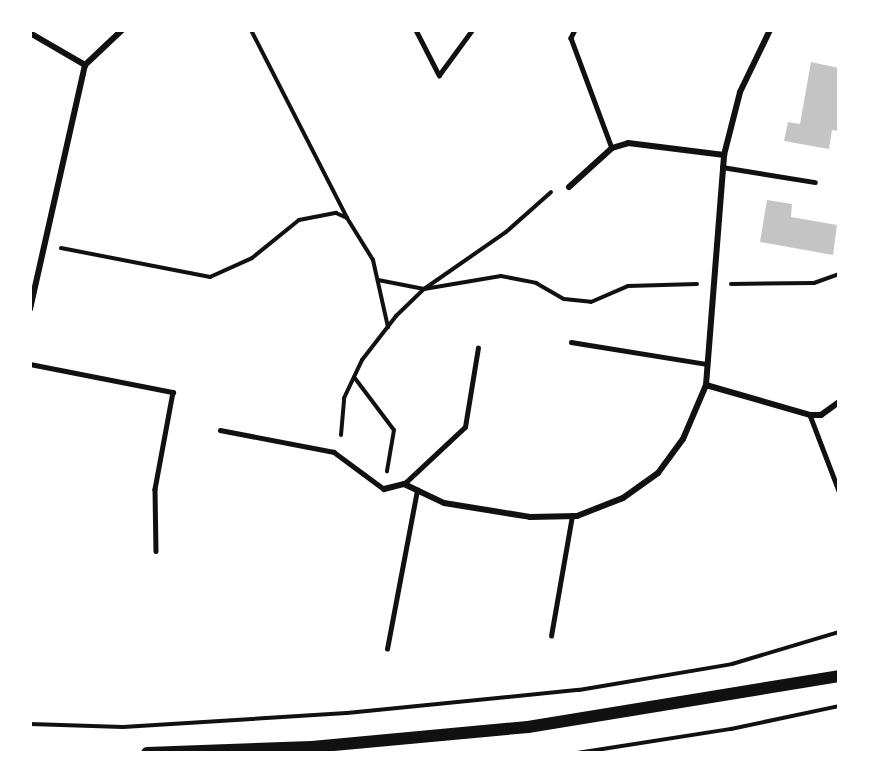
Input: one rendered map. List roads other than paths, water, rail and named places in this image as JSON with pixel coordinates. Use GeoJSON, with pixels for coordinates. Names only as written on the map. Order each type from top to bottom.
{"type":"FeatureCollection","features":[{"type":"Feature","properties":{"kind":"main road"},"geometry":{"type":"LineString","coordinates":[[147,753],[312,747],[528,727],[839,676]]}},
{"type":"Feature","properties":{"kind":"street"},"geometry":{"type":"LineString","coordinates":[[30,309],[85,65],[122,30]]}},
{"type":"Feature","properties":{"kind":"street"},"geometry":{"type":"LineString","coordinates":[[384,489],[404,484],[444,503],[530,517],[572,516],[623,498],[658,473],[683,439],[705,386],[724,155],[740,92],[770,30]]}},
{"type":"Feature","properties":{"kind":"street"},"geometry":{"type":"LineString","coordinates":[[30,33],[85,65]]}},
{"type":"Feature","properties":{"kind":"street"},"geometry":{"type":"LineString","coordinates":[[569,187],[612,148],[643,142],[724,155]]}},
{"type":"Feature","properties":{"kind":"street"},"geometry":{"type":"LineString","coordinates":[[705,386],[810,415],[821,415],[839,402]]}},
{"type":"Feature","properties":{"kind":"lane"},"geometry":{"type":"LineString","coordinates":[[416,30],[439,75],[472,30]]}},
{"type":"Feature","properties":{"kind":"lane"},"geometry":{"type":"LineString","coordinates":[[575,30],[571,38],[612,148]]}},
{"type":"Feature","properties":{"kind":"lane"},"geometry":{"type":"LineString","coordinates":[[722,167],[815,182]]}},
{"type":"Feature","properties":{"kind":"lane"},"geometry":{"type":"LineString","coordinates":[[571,342],[707,364]]}},
{"type":"Feature","properties":{"kind":"lane"},"geometry":{"type":"LineString","coordinates":[[404,484],[465,427],[478,348]]}},
{"type":"Feature","properties":{"kind":"lane"},"geometry":{"type":"LineString","coordinates":[[30,364],[173,392],[154,489],[156,551]]}},
{"type":"Feature","properties":{"kind":"lane"},"geometry":{"type":"LineString","coordinates":[[810,415],[839,490]]}},
{"type":"Feature","properties":{"kind":"lane"},"geometry":{"type":"LineString","coordinates":[[220,430],[334,452],[384,489]]}},
{"type":"Feature","properties":{"kind":"lane"},"geometry":{"type":"LineString","coordinates":[[387,650],[417,490]]}},
{"type":"Feature","properties":{"kind":"lane"},"geometry":{"type":"LineString","coordinates":[[551,636],[572,516]]}}]}
